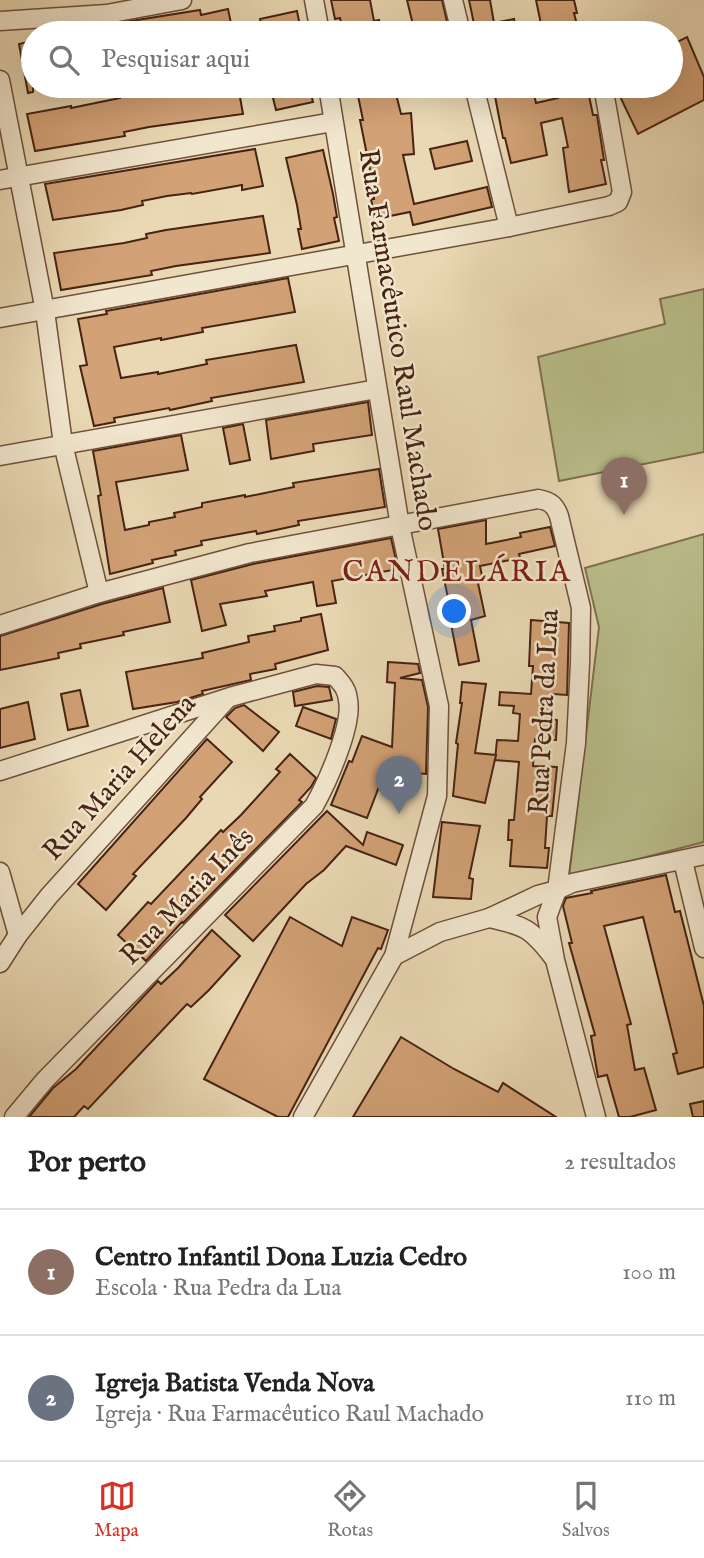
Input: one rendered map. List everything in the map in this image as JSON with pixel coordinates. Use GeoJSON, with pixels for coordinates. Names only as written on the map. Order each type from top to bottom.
{"type":"FeatureCollection","features":[{"type":"Feature","properties":{"kind":"street"},"geometry":{"type":"LineString","coordinates":[[0,22],[107,14],[183,0]]}},
{"type":"Feature","properties":{"kind":"street"},"geometry":{"type":"LineString","coordinates":[[314,0],[318,21]]}},
{"type":"Feature","properties":{"kind":"street"},"geometry":{"type":"LineString","coordinates":[[453,0],[458,21]]}},
{"type":"Feature","properties":{"kind":"street"},"geometry":{"type":"LineString","coordinates":[[0,80],[9,179],[45,311],[63,444],[99,593]]}},
{"type":"Feature","properties":{"kind":"street","name":"Rua Farmacêutico Raul Machado"},"geometry":{"type":"LineString","coordinates":[[303,1117],[394,956],[437,796],[439,706],[400,526],[330,98]]}},
{"type":"Feature","properties":{"kind":"street"},"geometry":{"type":"LineString","coordinates":[[477,98],[509,227]]}},
{"type":"Feature","properties":{"kind":"street"},"geometry":{"type":"LineString","coordinates":[[0,318],[509,227],[608,206],[618,202],[622,192],[605,98]]}},
{"type":"Feature","properties":{"kind":"street"},"geometry":{"type":"LineString","coordinates":[[9,179],[333,122]]}},
{"type":"Feature","properties":{"kind":"street"},"geometry":{"type":"LineString","coordinates":[[0,456],[377,389]]}},
{"type":"Feature","properties":{"kind":"street","name":"Rua Pedra da Lua"},"geometry":{"type":"LineString","coordinates":[[400,526],[538,499],[548,500],[556,507],[559,516],[581,608],[576,743],[557,890],[547,917],[555,960],[596,1117]]}},
{"type":"Feature","properties":{"kind":"street"},"geometry":{"type":"LineString","coordinates":[[0,625],[99,593],[250,554],[400,526]]}},
{"type":"Feature","properties":{"kind":"street","name":"Rua Maria Inês"},"geometry":{"type":"LineString","coordinates":[[14,1117],[45,1080],[314,806],[332,774],[349,703],[345,687],[335,676],[316,674],[230,696]]}},
{"type":"Feature","properties":{"kind":"street"},"geometry":{"type":"LineString","coordinates":[[0,771],[230,696]]}},
{"type":"Feature","properties":{"kind":"street","name":"Rua Maria Helena"},"geometry":{"type":"LineString","coordinates":[[0,963],[49,896],[230,696]]}},
{"type":"Feature","properties":{"kind":"street"},"geometry":{"type":"LineString","coordinates":[[394,956],[440,932],[489,918],[538,895],[572,883],[704,855]]}},
{"type":"Feature","properties":{"kind":"street"},"geometry":{"type":"LineString","coordinates":[[683,861],[704,948]]}},
{"type":"Feature","properties":{"kind":"street"},"geometry":{"type":"LineString","coordinates":[[0,872],[19,935]]}},
{"type":"Feature","properties":{"kind":"street"},"geometry":{"type":"LineString","coordinates":[[489,918],[522,925],[542,942],[555,960]]}},
{"type":"Feature","properties":{"kind":"green space"},"geometry":{"type":"Polygon","coordinates":[[[704,289],[704,452],[559,481],[538,357],[665,324],[660,299],[704,289]]]}},
{"type":"Feature","properties":{"kind":"green space"},"geometry":{"type":"Polygon","coordinates":[[[704,534],[704,842],[569,877],[599,627],[585,568],[704,534]]]}},
{"type":"Feature","properties":{"kind":"building"},"geometry":{"type":"Polygon","coordinates":[[[331,0],[370,0],[374,21],[335,19],[331,0]]]}},
{"type":"Feature","properties":{"kind":"building"},"geometry":{"type":"Polygon","coordinates":[[[407,0],[442,0],[447,21],[412,21],[407,0]]]}},
{"type":"Feature","properties":{"kind":"building"},"geometry":{"type":"Polygon","coordinates":[[[469,0],[490,0],[494,21],[473,21],[469,0]]]}},
{"type":"Feature","properties":{"kind":"building"},"geometry":{"type":"Polygon","coordinates":[[[536,0],[574,0],[576,21],[540,21],[536,0]]]}},
{"type":"Feature","properties":{"kind":"building"},"geometry":{"type":"Polygon","coordinates":[[[228,9],[230,21],[131,21],[200,10],[201,15],[228,9]]]}},
{"type":"Feature","properties":{"kind":"building"},"geometry":{"type":"Polygon","coordinates":[[[297,11],[299,21],[260,21],[297,11]]]}},
{"type":"Feature","properties":{"kind":"building"},"geometry":{"type":"Polygon","coordinates":[[[687,37],[704,77],[704,100],[638,134],[621,98],[683,98],[683,39],[687,37]]]}},
{"type":"Feature","properties":{"kind":"building"},"geometry":{"type":"Polygon","coordinates":[[[120,98],[240,98],[243,114],[149,127],[124,132],[125,136],[35,151],[27,114],[120,98]]]}},
{"type":"Feature","properties":{"kind":"building"},"geometry":{"type":"Polygon","coordinates":[[[273,98],[312,98],[313,102],[276,110],[273,98]]]}},
{"type":"Feature","properties":{"kind":"building"},"geometry":{"type":"Polygon","coordinates":[[[358,98],[397,98],[401,114],[411,113],[414,154],[403,155],[414,204],[487,187],[492,207],[413,225],[410,212],[375,219],[371,199],[374,199],[371,175],[360,120],[363,120],[358,98]]]}},
{"type":"Feature","properties":{"kind":"building"},"geometry":{"type":"Polygon","coordinates":[[[495,98],[535,98],[536,103],[558,98],[589,98],[593,115],[597,115],[606,184],[569,192],[563,148],[568,147],[562,118],[541,123],[547,155],[511,163],[495,98]]]}},
{"type":"Feature","properties":{"kind":"building"},"geometry":{"type":"Polygon","coordinates":[[[467,141],[472,161],[435,169],[430,149],[467,141]]]}},
{"type":"Feature","properties":{"kind":"building"},"geometry":{"type":"Polygon","coordinates":[[[255,149],[263,186],[242,190],[242,185],[167,196],[142,201],[143,205],[121,210],[53,220],[45,184],[255,149]]]}},
{"type":"Feature","properties":{"kind":"building"},"geometry":{"type":"Polygon","coordinates":[[[323,150],[333,194],[339,241],[302,249],[297,205],[286,158],[323,150]]]}},
{"type":"Feature","properties":{"kind":"building"},"geometry":{"type":"Polygon","coordinates":[[[263,216],[270,253],[176,266],[151,271],[152,275],[61,290],[54,253],[124,243],[166,230],[263,216]]]}},
{"type":"Feature","properties":{"kind":"building"},"geometry":{"type":"Polygon","coordinates":[[[288,278],[295,312],[202,328],[203,332],[114,347],[121,378],[158,374],[207,364],[206,360],[296,345],[304,382],[211,398],[212,401],[170,410],[169,408],[114,418],[115,422],[94,426],[80,366],[87,365],[78,319],[107,314],[106,311],[288,278]]]}},
{"type":"Feature","properties":{"kind":"building"},"geometry":{"type":"Polygon","coordinates":[[[368,402],[372,435],[313,444],[314,451],[271,459],[266,420],[368,402]]]}},
{"type":"Feature","properties":{"kind":"building"},"geometry":{"type":"Polygon","coordinates":[[[243,424],[250,460],[230,464],[223,428],[243,424]]]}},
{"type":"Feature","properties":{"kind":"building"},"geometry":{"type":"Polygon","coordinates":[[[181,435],[188,470],[116,482],[125,530],[175,517],[174,513],[202,507],[202,503],[294,487],[293,483],[379,469],[385,507],[298,521],[299,525],[257,534],[256,531],[201,541],[202,545],[175,551],[176,555],[110,574],[93,451],[181,435]]]}},
{"type":"Feature","properties":{"kind":"building"},"geometry":{"type":"Polygon","coordinates":[[[486,520],[486,544],[521,537],[520,533],[550,527],[555,546],[519,554],[520,558],[480,566],[483,581],[478,583],[485,616],[471,620],[479,661],[459,665],[444,604],[449,603],[438,529],[486,520]]]}},
{"type":"Feature","properties":{"kind":"building"},"geometry":{"type":"Polygon","coordinates":[[[391,538],[398,569],[332,581],[336,603],[317,606],[313,582],[265,591],[267,596],[220,604],[226,625],[202,631],[191,580],[253,564],[391,538]]]}},
{"type":"Feature","properties":{"kind":"building"},"geometry":{"type":"Polygon","coordinates":[[[163,588],[170,622],[80,644],[81,648],[58,653],[59,658],[0,670],[0,636],[163,588]]]}},
{"type":"Feature","properties":{"kind":"building"},"geometry":{"type":"Polygon","coordinates":[[[321,614],[328,650],[275,664],[276,669],[250,674],[251,680],[202,691],[203,694],[177,702],[133,709],[126,672],[203,658],[202,653],[249,642],[248,636],[275,631],[274,626],[321,614]]]}},
{"type":"Feature","properties":{"kind":"building"},"geometry":{"type":"Polygon","coordinates":[[[531,620],[569,623],[567,695],[553,694],[551,719],[557,720],[556,740],[535,739],[533,766],[557,767],[552,816],[547,816],[547,868],[510,866],[512,840],[508,840],[509,820],[514,820],[519,762],[495,760],[497,740],[518,741],[520,714],[513,713],[514,706],[499,705],[500,692],[531,694],[531,620]]]}},
{"type":"Feature","properties":{"kind":"building"},"geometry":{"type":"Polygon","coordinates":[[[388,662],[418,664],[420,673],[400,678],[422,680],[428,707],[426,774],[385,771],[367,818],[331,805],[362,736],[392,747],[395,683],[387,682],[388,662]]]}},
{"type":"Feature","properties":{"kind":"building"},"geometry":{"type":"Polygon","coordinates":[[[462,682],[486,684],[475,753],[496,755],[485,803],[453,796],[462,682]]]}},
{"type":"Feature","properties":{"kind":"building"},"geometry":{"type":"Polygon","coordinates":[[[317,686],[329,687],[332,700],[295,706],[293,692],[317,686]]]}},
{"type":"Feature","properties":{"kind":"building"},"geometry":{"type":"Polygon","coordinates":[[[80,690],[88,726],[68,730],[61,694],[80,690]]]}},
{"type":"Feature","properties":{"kind":"building"},"geometry":{"type":"Polygon","coordinates":[[[28,702],[35,739],[0,748],[0,709],[28,702]]]}},
{"type":"Feature","properties":{"kind":"building"},"geometry":{"type":"Polygon","coordinates":[[[244,705],[279,732],[263,751],[226,717],[235,708],[244,705]]]}},
{"type":"Feature","properties":{"kind":"building"},"geometry":{"type":"Polygon","coordinates":[[[303,707],[336,719],[331,739],[296,726],[303,707]]]}},
{"type":"Feature","properties":{"kind":"building"},"geometry":{"type":"Polygon","coordinates":[[[207,739],[232,762],[200,797],[202,799],[186,818],[133,874],[136,876],[106,910],[78,884],[207,739]]]}},
{"type":"Feature","properties":{"kind":"building"},"geometry":{"type":"Polygon","coordinates":[[[290,754],[316,778],[299,800],[302,802],[146,961],[118,935],[221,830],[223,832],[241,815],[280,772],[276,769],[290,754]]]}},
{"type":"Feature","properties":{"kind":"building"},"geometry":{"type":"Polygon","coordinates":[[[327,811],[363,845],[367,832],[403,845],[396,865],[346,846],[253,941],[225,915],[327,811]]]}},
{"type":"Feature","properties":{"kind":"building"},"geometry":{"type":"Polygon","coordinates":[[[442,822],[480,826],[469,878],[473,879],[471,899],[433,897],[442,822]]]}},
{"type":"Feature","properties":{"kind":"building"},"geometry":{"type":"Polygon","coordinates":[[[666,875],[675,912],[680,911],[704,1006],[704,1067],[678,1074],[673,1054],[677,1053],[643,917],[604,926],[631,1024],[627,1025],[635,1070],[644,1068],[656,1110],[619,1117],[607,1075],[598,1077],[591,1036],[595,1035],[569,943],[572,943],[563,906],[566,898],[666,875]]]}},
{"type":"Feature","properties":{"kind":"building"},"geometry":{"type":"Polygon","coordinates":[[[290,917],[342,946],[352,917],[388,930],[381,949],[378,948],[288,1117],[278,1117],[204,1079],[290,917]]]}},
{"type":"Feature","properties":{"kind":"building"},"geometry":{"type":"Polygon","coordinates":[[[212,930],[240,956],[209,990],[191,1007],[187,1004],[88,1109],[84,1106],[74,1117],[29,1117],[53,1088],[76,1069],[158,981],[161,984],[178,968],[212,930]]]}},
{"type":"Feature","properties":{"kind":"building"},"geometry":{"type":"Polygon","coordinates":[[[401,1037],[498,1092],[503,1083],[556,1117],[353,1117],[401,1037]]]}},
{"type":"Feature","properties":{"kind":"building"},"geometry":{"type":"Polygon","coordinates":[[[704,1101],[704,1117],[693,1117],[690,1104],[704,1101]]]}},
{"type":"Feature","properties":{"kind":"place","name":"Centro Infantil Dona Luzia Cedro"},"geometry":{"type":"Point","coordinates":[624,515]}},
{"type":"Feature","properties":{"kind":"place","name":"Igreja Batista Venda Nova"},"geometry":{"type":"Point","coordinates":[399,814]}},
{"type":"Feature","properties":{"kind":"district","name":"CANDELÁRIA"},"geometry":{"type":"Point","coordinates":[457,573]}}]}
